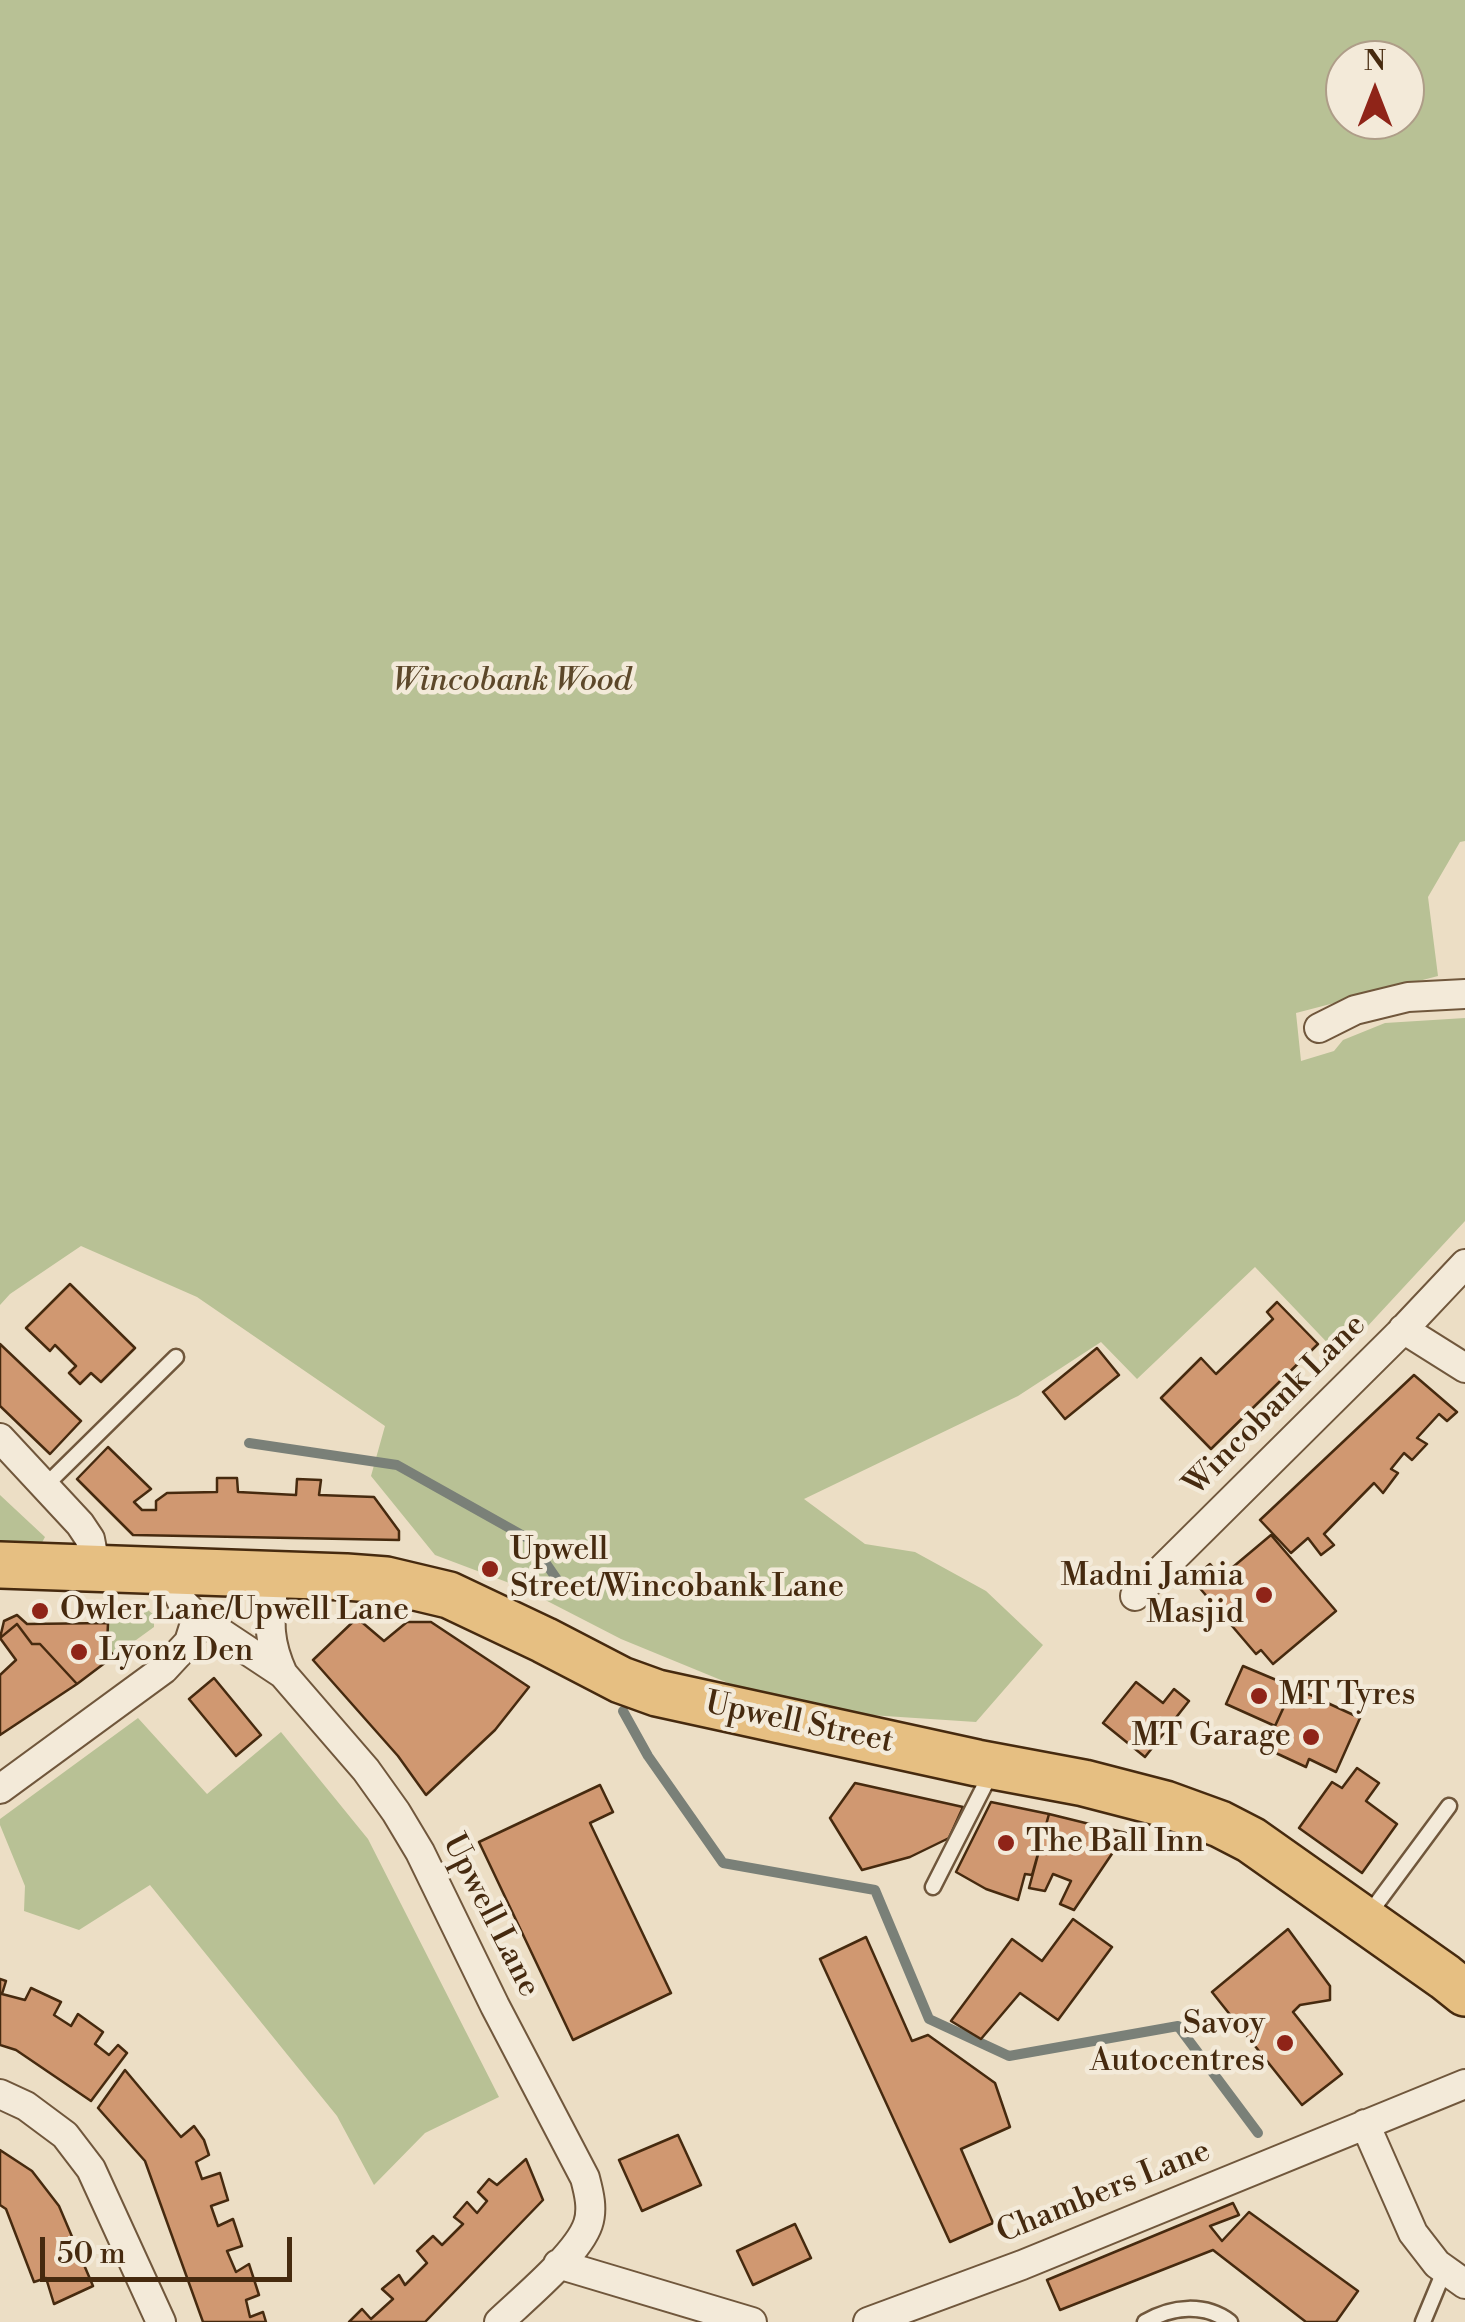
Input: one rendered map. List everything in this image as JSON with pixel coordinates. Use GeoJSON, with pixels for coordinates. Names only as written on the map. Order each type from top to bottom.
{"type":"FeatureCollection","features":[{"type":"Feature","properties":{"kind":"main road","name":"Upwell Street"},"geometry":{"type":"LineString","coordinates":[[0,1565],[386,1580],[450,1595],[621,1680],[657,1693],[1126,1793],[1220,1824],[1266,1849],[1465,1993]]}},
{"type":"Feature","properties":{"kind":"street"},"geometry":{"type":"LineString","coordinates":[[1319,1028],[1355,1010],[1408,996],[1465,994]]}},
{"type":"Feature","properties":{"kind":"street","name":"Wincobank Lane"},"geometry":{"type":"LineString","coordinates":[[1135,1596],[1465,1264]]}},
{"type":"Feature","properties":{"kind":"street"},"geometry":{"type":"LineString","coordinates":[[1403,1329],[1465,1368]]}},
{"type":"Feature","properties":{"kind":"street"},"geometry":{"type":"LineString","coordinates":[[0,1438],[80,1524],[90,1539],[96,1570]]}},
{"type":"Feature","properties":{"kind":"street","name":"Upwell Lane"},"geometry":{"type":"LineString","coordinates":[[173,1572],[182,1602],[196,1617],[283,1674],[366,1770],[420,1852],[586,2178],[590,2195],[587,2228],[558,2264]]}},
{"type":"Feature","properties":{"kind":"street","name":"Upwell Lane"},"geometry":{"type":"LineString","coordinates":[[274,1575],[270,1633],[283,1674]]}},
{"type":"Feature","properties":{"kind":"street"},"geometry":{"type":"LineString","coordinates":[[0,1789],[164,1669],[189,1642],[196,1617]]}},
{"type":"Feature","properties":{"kind":"street","name":"Chambers Lane"},"geometry":{"type":"LineString","coordinates":[[868,2322],[1022,2265],[1465,2084]]}},
{"type":"Feature","properties":{"kind":"street"},"geometry":{"type":"LineString","coordinates":[[0,2094],[26,2106],[65,2135],[91,2169],[161,2322]]}},
{"type":"Feature","properties":{"kind":"street"},"geometry":{"type":"LineString","coordinates":[[1365,2124],[1413,2234],[1437,2264],[1455,2277]]}},
{"type":"Feature","properties":{"kind":"street"},"geometry":{"type":"LineString","coordinates":[[499,2322],[558,2264],[752,2322]]}},
{"type":"Feature","properties":{"kind":"lane"},"geometry":{"type":"LineString","coordinates":[[39,1477],[176,1357]]}},
{"type":"Feature","properties":{"kind":"lane"},"geometry":{"type":"LineString","coordinates":[[933,1887],[994,1766]]}},
{"type":"Feature","properties":{"kind":"lane"},"geometry":{"type":"LineString","coordinates":[[1366,1919],[1449,1806]]}},
{"type":"Feature","properties":{"kind":"lane"},"geometry":{"type":"LineString","coordinates":[[1423,2322],[1455,2277]]}},
{"type":"Feature","properties":{"kind":"lane"},"geometry":{"type":"LineString","coordinates":[[1145,2322],[1196,2307],[1219,2313],[1230,2322]]}},
{"type":"Feature","properties":{"kind":"green space","name":"Wincobank Wood"},"geometry":{"type":"Polygon","coordinates":[[[0,0],[1465,0],[1465,841],[1460,842],[1428,897],[1438,976],[1296,1013],[1301,1061],[1334,1051],[1343,1040],[1385,1023],[1465,1018],[1465,1221],[1340,1356],[1255,1267],[1137,1379],[1101,1342],[1018,1396],[804,1499],[865,1544],[915,1552],[986,1591],[1043,1645],[976,1722],[794,1710],[621,1639],[520,1587],[435,1555],[371,1476],[385,1426],[197,1297],[81,1246],[10,1294],[0,1305],[0,0]]]}},
{"type":"Feature","properties":{"kind":"green space"},"geometry":{"type":"Polygon","coordinates":[[[0,1495],[45,1537],[38,1550],[0,1547],[0,1495]]]}},
{"type":"Feature","properties":{"kind":"green space"},"geometry":{"type":"Polygon","coordinates":[[[148,1610],[154,1615],[154,1627],[114,1656],[107,1647],[108,1623],[148,1610]]]}},
{"type":"Feature","properties":{"kind":"green space"},"geometry":{"type":"Polygon","coordinates":[[[138,1718],[207,1794],[281,1732],[368,1839],[499,2097],[425,2133],[374,2185],[337,2116],[150,1885],[79,1930],[24,1911],[25,1886],[0,1819],[138,1718]]]}},
{"type":"Feature","properties":{"kind":"building"},"geometry":{"type":"Polygon","coordinates":[[[70,1284],[135,1348],[101,1382],[91,1373],[80,1384],[69,1373],[76,1366],[55,1345],[50,1351],[26,1328],[70,1284]]]}},
{"type":"Feature","properties":{"kind":"building"},"geometry":{"type":"Polygon","coordinates":[[[1277,1302],[1318,1344],[1211,1449],[1161,1398],[1201,1358],[1216,1374],[1273,1319],[1267,1312],[1277,1302]]]}},
{"type":"Feature","properties":{"kind":"building"},"geometry":{"type":"Polygon","coordinates":[[[0,1344],[81,1421],[50,1454],[0,1406],[0,1344]]]}},
{"type":"Feature","properties":{"kind":"building"},"geometry":{"type":"Polygon","coordinates":[[[1097,1348],[1119,1375],[1065,1419],[1043,1392],[1097,1348]]]}},
{"type":"Feature","properties":{"kind":"building"},"geometry":{"type":"Polygon","coordinates":[[[1414,1375],[1457,1412],[1447,1421],[1439,1414],[1417,1438],[1427,1444],[1412,1460],[1404,1453],[1391,1469],[1398,1473],[1383,1493],[1374,1483],[1324,1534],[1334,1545],[1321,1555],[1308,1538],[1291,1553],[1260,1520],[1414,1375]]]}},
{"type":"Feature","properties":{"kind":"building"},"geometry":{"type":"Polygon","coordinates":[[[108,1447],[151,1489],[134,1502],[142,1510],[156,1510],[156,1501],[167,1493],[217,1492],[217,1478],[237,1478],[238,1492],[296,1495],[297,1479],[321,1480],[319,1495],[374,1497],[399,1531],[399,1540],[133,1535],[77,1479],[108,1447]]]}},
{"type":"Feature","properties":{"kind":"building","name":"Madni Jamia Masjid"},"geometry":{"type":"Polygon","coordinates":[[[1271,1535],[1336,1611],[1273,1664],[1261,1650],[1256,1654],[1192,1579],[1210,1564],[1221,1577],[1271,1535]]]}},
{"type":"Feature","properties":{"kind":"building","name":"Lyonz Den"},"geometry":{"type":"Polygon","coordinates":[[[17,1615],[27,1624],[108,1623],[107,1647],[114,1656],[77,1684],[40,1644],[32,1644],[17,1624],[0,1638],[4,1621],[17,1615]]]}},
{"type":"Feature","properties":{"kind":"building"},"geometry":{"type":"Polygon","coordinates":[[[357,1618],[384,1641],[407,1622],[431,1622],[529,1687],[495,1730],[426,1795],[398,1756],[313,1660],[357,1618]]]}},
{"type":"Feature","properties":{"kind":"building"},"geometry":{"type":"Polygon","coordinates":[[[17,1624],[32,1644],[40,1644],[77,1684],[0,1735],[0,1675],[16,1660],[0,1638],[17,1624]]]}},
{"type":"Feature","properties":{"kind":"building","name":"MT Tyres"},"geometry":{"type":"Polygon","coordinates":[[[1243,1666],[1293,1687],[1275,1726],[1226,1704],[1243,1666]]]}},
{"type":"Feature","properties":{"kind":"building"},"geometry":{"type":"Polygon","coordinates":[[[214,1678],[261,1735],[236,1756],[189,1699],[214,1678]]]}},
{"type":"Feature","properties":{"kind":"building"},"geometry":{"type":"Polygon","coordinates":[[[1136,1682],[1163,1703],[1174,1689],[1189,1701],[1145,1757],[1103,1723],[1136,1682]]]}},
{"type":"Feature","properties":{"kind":"building","name":"MT Garage"},"geometry":{"type":"Polygon","coordinates":[[[1293,1687],[1360,1718],[1336,1772],[1309,1759],[1306,1767],[1265,1748],[1293,1687]]]}},
{"type":"Feature","properties":{"kind":"building"},"geometry":{"type":"Polygon","coordinates":[[[1357,1768],[1379,1783],[1366,1801],[1397,1824],[1362,1873],[1299,1828],[1332,1782],[1342,1788],[1357,1768]]]}},
{"type":"Feature","properties":{"kind":"building"},"geometry":{"type":"Polygon","coordinates":[[[855,1783],[963,1807],[949,1838],[910,1857],[862,1870],[830,1818],[855,1783]]]}},
{"type":"Feature","properties":{"kind":"building"},"geometry":{"type":"Polygon","coordinates":[[[600,1785],[613,1812],[590,1823],[671,1993],[573,2040],[479,1842],[600,1785]]]}},
{"type":"Feature","properties":{"kind":"building","name":"The Ball Inn"},"geometry":{"type":"Polygon","coordinates":[[[991,1802],[1049,1814],[1032,1875],[1025,1874],[1018,1900],[986,1889],[956,1872],[991,1802]]]}},
{"type":"Feature","properties":{"kind":"building"},"geometry":{"type":"Polygon","coordinates":[[[1049,1814],[1126,1833],[1074,1910],[1060,1904],[1071,1881],[1053,1874],[1045,1891],[1029,1888],[1049,1814]]]}},
{"type":"Feature","properties":{"kind":"building"},"geometry":{"type":"Polygon","coordinates":[[[1073,1919],[1112,1947],[1058,2020],[1020,1993],[981,2039],[951,2021],[1012,1939],[1042,1961],[1073,1919]]]}},
{"type":"Feature","properties":{"kind":"building","name":"Savoy Autocentres"},"geometry":{"type":"Polygon","coordinates":[[[1288,1929],[1330,1986],[1330,2000],[1300,2005],[1293,2012],[1342,2074],[1302,2105],[1212,1992],[1288,1929]]]}},
{"type":"Feature","properties":{"kind":"building"},"geometry":{"type":"Polygon","coordinates":[[[866,1937],[912,2041],[928,2035],[995,2083],[1010,2127],[961,2149],[993,2223],[950,2242],[820,1959],[866,1937]]]}},
{"type":"Feature","properties":{"kind":"building"},"geometry":{"type":"Polygon","coordinates":[[[0,1979],[6,1981],[2,1994],[25,2000],[31,1988],[61,2002],[54,2015],[71,2026],[78,2014],[103,2032],[95,2044],[109,2055],[118,2045],[127,2053],[91,2101],[16,2050],[0,2045],[0,1979]]]}},
{"type":"Feature","properties":{"kind":"building"},"geometry":{"type":"Polygon","coordinates":[[[125,2070],[181,2137],[194,2126],[204,2140],[209,2155],[196,2162],[202,2179],[220,2173],[228,2200],[211,2206],[218,2226],[233,2219],[242,2246],[227,2251],[236,2272],[249,2264],[259,2295],[246,2300],[250,2317],[263,2312],[266,2322],[203,2322],[145,2161],[98,2108],[125,2070]]]}},
{"type":"Feature","properties":{"kind":"building"},"geometry":{"type":"Polygon","coordinates":[[[678,2135],[701,2185],[642,2211],[619,2160],[678,2135]]]}},
{"type":"Feature","properties":{"kind":"building"},"geometry":{"type":"Polygon","coordinates":[[[0,2150],[32,2171],[59,2206],[93,2286],[54,2304],[46,2278],[34,2282],[6,2209],[0,2205],[0,2150]]]}},
{"type":"Feature","properties":{"kind":"building"},"geometry":{"type":"Polygon","coordinates":[[[526,2159],[543,2200],[425,2322],[349,2322],[362,2309],[371,2319],[393,2299],[382,2289],[399,2275],[405,2285],[427,2263],[417,2251],[433,2236],[442,2245],[463,2224],[454,2217],[467,2202],[477,2213],[487,2201],[478,2192],[489,2179],[497,2185],[526,2159]]]}},
{"type":"Feature","properties":{"kind":"building"},"geometry":{"type":"Polygon","coordinates":[[[1233,2203],[1239,2215],[1210,2226],[1222,2241],[1249,2212],[1358,2291],[1336,2322],[1306,2322],[1213,2250],[1060,2310],[1047,2280],[1233,2203]]]}},
{"type":"Feature","properties":{"kind":"building"},"geometry":{"type":"Polygon","coordinates":[[[795,2224],[811,2258],[753,2285],[737,2251],[795,2224]]]}},
{"type":"Feature","properties":{"kind":"waterway"},"geometry":{"type":"LineString","coordinates":[[249,1443],[397,1465],[529,1539],[563,1588]]}},
{"type":"Feature","properties":{"kind":"waterway"},"geometry":{"type":"LineString","coordinates":[[623,1711],[648,1756],[723,1863],[875,1890],[929,2019],[1009,2056],[1178,2026],[1258,2133]]}},
{"type":"Feature","properties":{"kind":"place","name":"Upwell Street/Wincobank Lane"},"geometry":{"type":"Point","coordinates":[490,1569]}},
{"type":"Feature","properties":{"kind":"place","name":"Madni Jamia Masjid"},"geometry":{"type":"Point","coordinates":[1264,1595]}},
{"type":"Feature","properties":{"kind":"place","name":"Owler Lane/Upwell Lane"},"geometry":{"type":"Point","coordinates":[40,1611]}},
{"type":"Feature","properties":{"kind":"place","name":"Lyonz Den"},"geometry":{"type":"Point","coordinates":[79,1652]}},
{"type":"Feature","properties":{"kind":"place","name":"MT Tyres"},"geometry":{"type":"Point","coordinates":[1259,1696]}},
{"type":"Feature","properties":{"kind":"place","name":"MT Garage"},"geometry":{"type":"Point","coordinates":[1311,1737]}},
{"type":"Feature","properties":{"kind":"place","name":"The Ball Inn"},"geometry":{"type":"Point","coordinates":[1006,1843]}},
{"type":"Feature","properties":{"kind":"place","name":"Savoy Autocentres"},"geometry":{"type":"Point","coordinates":[1285,2043]}}]}
